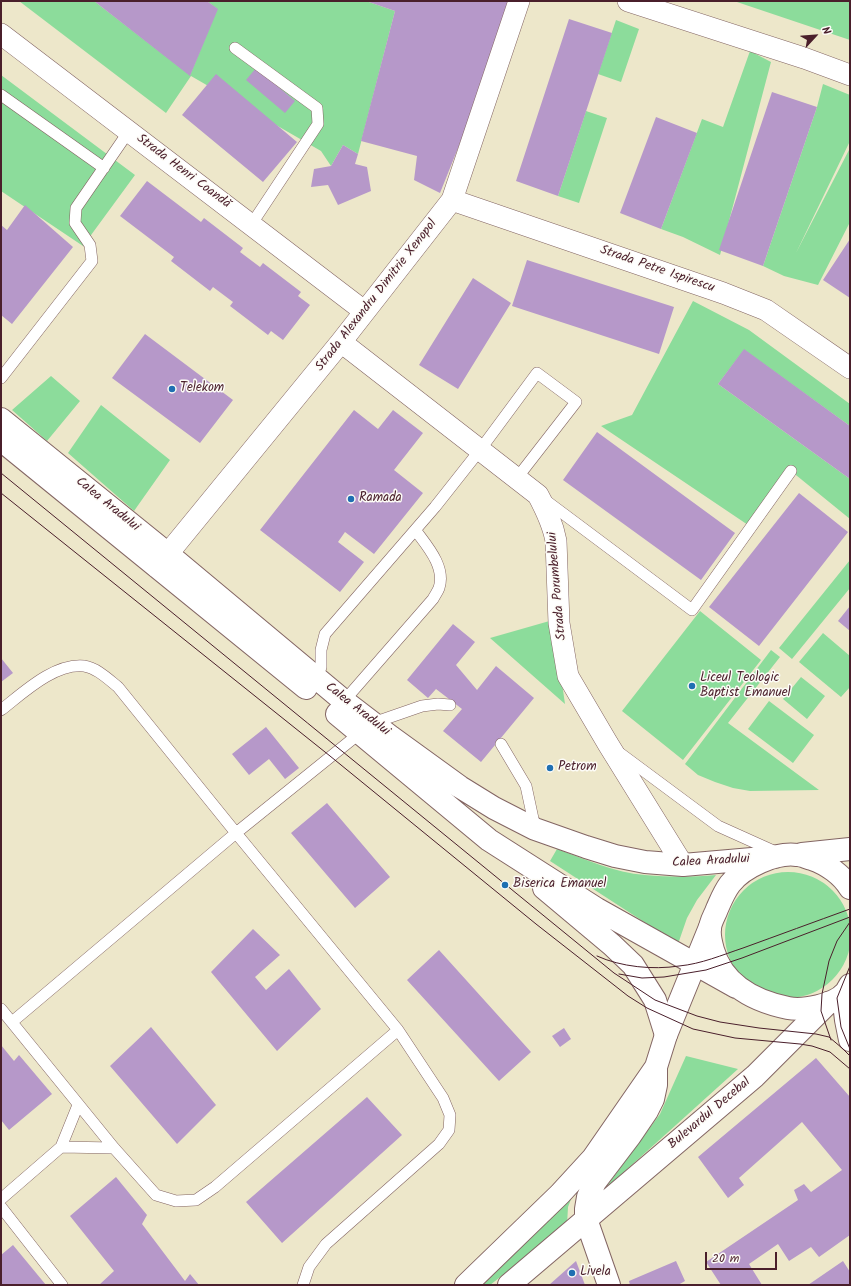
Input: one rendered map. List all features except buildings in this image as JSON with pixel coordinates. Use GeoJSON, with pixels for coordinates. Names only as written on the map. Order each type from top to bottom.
{"type":"FeatureCollection","features":[{"type":"Feature","properties":{"kind":"main road","name":"Calea Aradului"},"geometry":{"type":"LineString","coordinates":[[4,436],[163,561],[317,679],[344,701],[366,728],[494,808],[535,829],[615,856],[645,862],[682,865],[786,856]]}},
{"type":"Feature","properties":{"kind":"main road","name":"Calea Aradului"},"geometry":{"type":"LineString","coordinates":[[163,561],[366,728],[489,840],[598,908],[748,995],[764,1002],[790,1008],[812,1008],[843,993]]}},
{"type":"Feature","properties":{"kind":"main road"},"geometry":{"type":"LineString","coordinates":[[489,840],[612,945],[633,965],[655,1000],[666,1035]]}},
{"type":"Feature","properties":{"kind":"main road"},"geometry":{"type":"LineString","coordinates":[[466,1285],[560,1194],[593,1158],[656,1067],[666,1035],[696,964],[722,896],[730,884],[748,868],[786,856],[850,849]]}},
{"type":"Feature","properties":{"kind":"main road"},"geometry":{"type":"LineString","coordinates":[[786,856],[816,860],[826,865],[837,874],[850,888]]}},
{"type":"Feature","properties":{"kind":"main road"},"geometry":{"type":"LineString","coordinates":[[710,927],[711,943],[715,958],[736,987]]}},
{"type":"Feature","properties":{"kind":"main road"},"geometry":{"type":"LineString","coordinates":[[843,993],[850,1040]]}},
{"type":"Feature","properties":{"kind":"main road","name":"Bulevardul Decebal"},"geometry":{"type":"LineString","coordinates":[[509,1285],[755,1076],[843,993]]}},
{"type":"Feature","properties":{"kind":"main road"},"geometry":{"type":"LineString","coordinates":[[609,1285],[586,1219],[588,1197],[595,1182],[630,1136],[654,1098],[656,1067]]}},
{"type":"Feature","properties":{"kind":"street","name":"Strada Alexandru Dimitrie Xenopol"},"geometry":{"type":"LineString","coordinates":[[163,561],[341,342],[452,200],[519,1]]}},
{"type":"Feature","properties":{"kind":"street"},"geometry":{"type":"LineString","coordinates":[[628,1],[804,58],[850,75]]}},
{"type":"Feature","properties":{"kind":"street","name":"Strada Henri Coandă"},"geometry":{"type":"LineString","coordinates":[[1,34],[364,312]]}},
{"type":"Feature","properties":{"kind":"street","name":"Strada Petre Ispirescu"},"geometry":{"type":"LineString","coordinates":[[452,200],[679,278],[766,310],[850,368]]}},
{"type":"Feature","properties":{"kind":"street","name":"Strada Porumbelului"},"geometry":{"type":"LineString","coordinates":[[341,342],[538,495],[548,513],[554,529],[556,541],[559,623],[568,676],[682,865]]}},
{"type":"Feature","properties":{"kind":"lane"},"geometry":{"type":"LineString","coordinates":[[236,48],[317,108],[318,124],[251,225]]}},
{"type":"Feature","properties":{"kind":"lane"},"geometry":{"type":"LineString","coordinates":[[1,95],[104,168]]}},
{"type":"Feature","properties":{"kind":"lane"},"geometry":{"type":"LineString","coordinates":[[1,378],[92,261],[90,245],[75,223],[76,208],[129,131]]}},
{"type":"Feature","properties":{"kind":"lane"},"geometry":{"type":"LineString","coordinates":[[317,679],[322,667],[320,650],[325,634],[416,531],[480,450],[537,373],[576,402],[517,478]]}},
{"type":"Feature","properties":{"kind":"lane"},"geometry":{"type":"LineString","coordinates":[[538,495],[692,610],[791,471]]}},
{"type":"Feature","properties":{"kind":"lane"},"geometry":{"type":"LineString","coordinates":[[344,701],[433,599],[439,588],[440,572],[437,564],[431,552],[416,531]]}},
{"type":"Feature","properties":{"kind":"lane"},"geometry":{"type":"LineString","coordinates":[[1,710],[33,685],[52,673],[67,667],[85,666],[100,672],[118,687],[398,1030],[443,1098],[450,1115],[449,1130],[439,1144],[326,1244],[309,1267],[303,1285]]}},
{"type":"Feature","properties":{"kind":"lane"},"geometry":{"type":"LineString","coordinates":[[12,1022],[236,833],[366,728],[422,706],[438,704],[450,705]]}},
{"type":"Feature","properties":{"kind":"lane"},"geometry":{"type":"LineString","coordinates":[[501,744],[526,786],[535,829]]}},
{"type":"Feature","properties":{"kind":"lane"},"geometry":{"type":"LineString","coordinates":[[608,744],[718,826],[786,856]]}},
{"type":"Feature","properties":{"kind":"lane"},"geometry":{"type":"LineString","coordinates":[[1,1009],[78,1106],[156,1195],[176,1200],[196,1200],[215,1187],[398,1030]]}},
{"type":"Feature","properties":{"kind":"lane"},"geometry":{"type":"LineString","coordinates":[[1,1199],[61,1147],[78,1106]]}},
{"type":"Feature","properties":{"kind":"lane"},"geometry":{"type":"LineString","coordinates":[[61,1147],[114,1148]]}},
{"type":"Feature","properties":{"kind":"lane"},"geometry":{"type":"LineString","coordinates":[[1,1207],[62,1285]]}},
{"type":"Feature","properties":{"kind":"green space"},"geometry":{"type":"Polygon","coordinates":[[[19,1],[94,1],[190,75],[217,9],[207,1],[366,1],[395,11],[358,154],[343,145],[331,166],[321,151],[191,76],[166,113],[19,1]]]}},
{"type":"Feature","properties":{"kind":"green space"},"geometry":{"type":"Polygon","coordinates":[[[734,1],[850,1],[850,40],[734,1]]]}},
{"type":"Feature","properties":{"kind":"green space"},"geometry":{"type":"Polygon","coordinates":[[[616,20],[639,29],[621,82],[598,74],[616,20]]]}},
{"type":"Feature","properties":{"kind":"green space"},"geometry":{"type":"Polygon","coordinates":[[[750,51],[771,62],[720,255],[683,237],[661,229],[702,119],[723,127],[750,51]]]}},
{"type":"Feature","properties":{"kind":"green space"},"geometry":{"type":"Polygon","coordinates":[[[1,75],[135,175],[83,246],[1,191],[1,75]]]}},
{"type":"Feature","properties":{"kind":"green space"},"geometry":{"type":"Polygon","coordinates":[[[823,84],[850,95],[850,141],[796,253],[850,148],[850,222],[818,285],[784,276],[763,266],[817,107],[823,84]]]}},
{"type":"Feature","properties":{"kind":"green space"},"geometry":{"type":"Polygon","coordinates":[[[586,111],[607,118],[579,203],[558,196],[586,111]]]}},
{"type":"Feature","properties":{"kind":"green space"},"geometry":{"type":"Polygon","coordinates":[[[693,301],[749,330],[850,404],[850,426],[744,350],[718,384],[850,479],[850,519],[791,471],[751,527],[601,426],[632,415],[693,301]]]}},
{"type":"Feature","properties":{"kind":"green space"},"geometry":{"type":"Polygon","coordinates":[[[51,376],[80,401],[47,441],[12,410],[51,376]]]}},
{"type":"Feature","properties":{"kind":"green space"},"geometry":{"type":"Polygon","coordinates":[[[101,405],[170,460],[134,511],[68,453],[101,405]]]}},
{"type":"Feature","properties":{"kind":"green space"},"geometry":{"type":"Polygon","coordinates":[[[850,560],[850,588],[792,659],[779,648],[850,560]]]}},
{"type":"Feature","properties":{"kind":"green space","name":"Liceul Teologic Baptist Emanuel"},"geometry":{"type":"Polygon","coordinates":[[[700,611],[761,660],[683,760],[622,711],[700,611]]]}},
{"type":"Feature","properties":{"kind":"green space"},"geometry":{"type":"Polygon","coordinates":[[[553,620],[565,704],[490,638],[553,620]]]}},
{"type":"Feature","properties":{"kind":"green space"},"geometry":{"type":"Polygon","coordinates":[[[823,633],[850,656],[850,687],[841,697],[799,662],[823,633]]]}},
{"type":"Feature","properties":{"kind":"green space"},"geometry":{"type":"Polygon","coordinates":[[[771,650],[780,657],[728,723],[819,790],[750,791],[733,788],[698,775],[685,764],[771,650]]]}},
{"type":"Feature","properties":{"kind":"green space"},"geometry":{"type":"Polygon","coordinates":[[[801,677],[825,696],[807,719],[783,699],[801,677]]]}},
{"type":"Feature","properties":{"kind":"green space"},"geometry":{"type":"Polygon","coordinates":[[[769,701],[814,735],[793,763],[748,729],[769,701]]]}},
{"type":"Feature","properties":{"kind":"green space"},"geometry":{"type":"Polygon","coordinates":[[[557,849],[600,865],[634,874],[654,876],[716,875],[697,900],[687,918],[678,944],[550,861],[557,849]]]}},
{"type":"Feature","properties":{"kind":"green space"},"geometry":{"type":"Polygon","coordinates":[[[782,872],[794,872],[812,876],[833,890],[847,911],[851,935],[847,959],[833,980],[812,994],[794,998],[782,998],[764,994],[743,980],[729,959],[725,941],[725,929],[729,911],[743,890],[764,876],[782,872]]]}},
{"type":"Feature","properties":{"kind":"green space"},"geometry":{"type":"Polygon","coordinates":[[[686,1056],[738,1069],[604,1190],[660,1114],[686,1056]]]}},
{"type":"Feature","properties":{"kind":"green space"},"geometry":{"type":"Polygon","coordinates":[[[573,1194],[568,1207],[567,1225],[490,1285],[483,1285],[573,1194]]]}},
{"type":"Feature","properties":{"kind":"tram line"},"geometry":{"type":"LineString","coordinates":[[1,473],[614,973],[655,1000],[697,1016],[720,1022],[829,1037],[850,1056]]}},
{"type":"Feature","properties":{"kind":"tram line"},"geometry":{"type":"LineString","coordinates":[[1,493],[330,756],[536,924],[628,996],[647,1008],[693,1029],[735,1038],[812,1046],[830,1052],[850,1069]]}},
{"type":"Feature","properties":{"kind":"tram line"},"geometry":{"type":"LineString","coordinates":[[597,956],[616,963],[637,967],[659,968],[687,965],[719,956],[850,909]]}},
{"type":"Feature","properties":{"kind":"tram line"},"geometry":{"type":"LineString","coordinates":[[619,974],[642,978],[664,977],[706,970],[850,917]]}},
{"type":"Feature","properties":{"kind":"tram line"},"geometry":{"type":"LineString","coordinates":[[831,1040],[821,1011],[822,994],[829,961],[837,941],[850,922]]}},
{"type":"Feature","properties":{"kind":"tram line"},"geometry":{"type":"LineString","coordinates":[[850,966],[837,998],[841,1027],[850,1049]]}},
{"type":"Feature","properties":{"kind":"place","name":"Telekom"},"geometry":{"type":"Point","coordinates":[172,389]}},
{"type":"Feature","properties":{"kind":"place","name":"Ramada"},"geometry":{"type":"Point","coordinates":[351,499]}},
{"type":"Feature","properties":{"kind":"place","name":"Liceul Teologic Baptist Emanuel"},"geometry":{"type":"Point","coordinates":[692,686]}},
{"type":"Feature","properties":{"kind":"place","name":"Petrom"},"geometry":{"type":"Point","coordinates":[550,768]}},
{"type":"Feature","properties":{"kind":"place","name":"Biserica Emanuel"},"geometry":{"type":"Point","coordinates":[505,885]}},
{"type":"Feature","properties":{"kind":"place","name":"Livela"},"geometry":{"type":"Point","coordinates":[572,1273]}}]}
